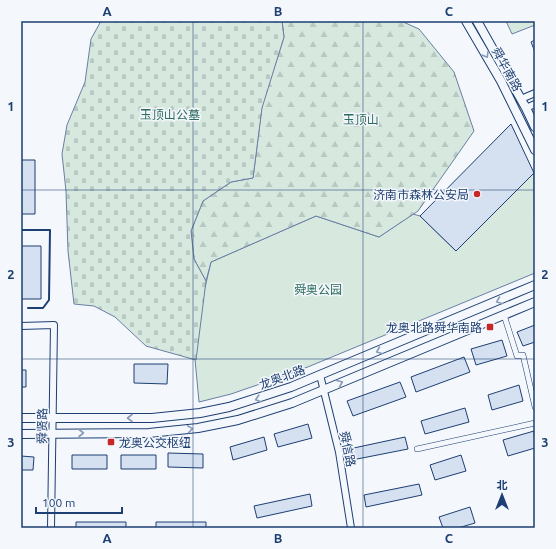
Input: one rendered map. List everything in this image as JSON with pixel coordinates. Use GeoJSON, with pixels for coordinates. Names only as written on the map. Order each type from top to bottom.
{"type":"FeatureCollection","features":[{"type":"Feature","properties":{"kind":"main road","name":"舜华南路"},"geometry":{"type":"LineString","coordinates":[[466,21],[501,81],[535,150]]}},
{"type":"Feature","properties":{"kind":"main road","name":"舜华南路"},"geometry":{"type":"LineString","coordinates":[[477,21],[526,108],[535,127]]}},
{"type":"Feature","properties":{"kind":"main road","name":"龙奥北路"},"geometry":{"type":"LineString","coordinates":[[21,418],[152,418],[200,413],[268,396],[535,285]]}},
{"type":"Feature","properties":{"kind":"main road"},"geometry":{"type":"LineString","coordinates":[[21,434],[149,433],[214,425],[277,409],[535,302]]}},
{"type":"Feature","properties":{"kind":"street"},"geometry":{"type":"LineString","coordinates":[[521,99],[535,93]]}},
{"type":"Feature","properties":{"kind":"street"},"geometry":{"type":"LineString","coordinates":[[526,108],[535,104]]}},
{"type":"Feature","properties":{"kind":"street"},"geometry":{"type":"LineString","coordinates":[[504,315],[517,356],[523,355],[535,407]]}},
{"type":"Feature","properties":{"kind":"street","name":"舜贤路"},"geometry":{"type":"LineString","coordinates":[[21,326],[54,325],[51,528]]}},
{"type":"Feature","properties":{"kind":"street","name":"舜信路"},"geometry":{"type":"LineString","coordinates":[[320,375],[339,452],[351,528]]}},
{"type":"Feature","properties":{"kind":"street"},"geometry":{"type":"LineString","coordinates":[[417,450],[535,423]]}},
{"type":"Feature","properties":{"kind":"green space","name":"玉顶山公墓"},"geometry":{"type":"Polygon","coordinates":[[[101,21],[282,21],[284,37],[262,108],[253,178],[231,182],[203,201],[191,231],[194,259],[206,281],[196,360],[146,346],[115,317],[94,306],[74,304],[68,251],[66,191],[62,154],[67,125],[85,82],[91,39],[101,21]]]}},
{"type":"Feature","properties":{"kind":"green space","name":"玉顶山"},"geometry":{"type":"Polygon","coordinates":[[[282,21],[401,21],[419,29],[454,72],[474,131],[418,211],[379,237],[316,216],[211,262],[206,281],[194,259],[191,231],[203,201],[231,182],[253,178],[262,106],[284,37],[282,21]]]}},
{"type":"Feature","properties":{"kind":"green space"},"geometry":{"type":"Polygon","coordinates":[[[506,21],[535,21],[535,25],[512,34],[506,21]]]}},
{"type":"Feature","properties":{"kind":"green space","name":"舜奥公园"},"geometry":{"type":"Polygon","coordinates":[[[534,173],[535,273],[298,371],[231,394],[199,402],[193,338],[211,262],[316,216],[379,237],[413,214],[420,216],[456,251],[534,173]]]}},
{"type":"Feature","properties":{"kind":"building"},"geometry":{"type":"Polygon","coordinates":[[[535,40],[535,52],[531,42],[535,40]]]}},
{"type":"Feature","properties":{"kind":"building","name":"济南市森林公安局"},"geometry":{"type":"Polygon","coordinates":[[[511,124],[534,173],[456,251],[420,216],[511,124]]]}},
{"type":"Feature","properties":{"kind":"building"},"geometry":{"type":"Polygon","coordinates":[[[21,160],[35,160],[35,214],[21,214],[21,160]]]}},
{"type":"Feature","properties":{"kind":"building"},"geometry":{"type":"Polygon","coordinates":[[[21,246],[41,246],[41,299],[21,299],[21,246]]]}},
{"type":"Feature","properties":{"kind":"building"},"geometry":{"type":"Polygon","coordinates":[[[535,325],[535,342],[523,346],[517,332],[535,325]]]}},
{"type":"Feature","properties":{"kind":"building"},"geometry":{"type":"Polygon","coordinates":[[[502,340],[507,356],[476,365],[471,349],[502,340]]]}},
{"type":"Feature","properties":{"kind":"building"},"geometry":{"type":"Polygon","coordinates":[[[464,357],[470,372],[416,392],[411,377],[464,357]]]}},
{"type":"Feature","properties":{"kind":"building"},"geometry":{"type":"Polygon","coordinates":[[[134,364],[168,364],[167,384],[134,383],[134,364]]]}},
{"type":"Feature","properties":{"kind":"building"},"geometry":{"type":"Polygon","coordinates":[[[21,370],[26,370],[26,387],[21,387],[21,370]]]}},
{"type":"Feature","properties":{"kind":"building"},"geometry":{"type":"Polygon","coordinates":[[[400,382],[406,397],[353,416],[347,401],[400,382]]]}},
{"type":"Feature","properties":{"kind":"building"},"geometry":{"type":"Polygon","coordinates":[[[519,385],[523,401],[492,410],[488,395],[519,385]]]}},
{"type":"Feature","properties":{"kind":"building"},"geometry":{"type":"Polygon","coordinates":[[[465,408],[469,422],[425,434],[421,421],[465,408]]]}},
{"type":"Feature","properties":{"kind":"building"},"geometry":{"type":"Polygon","coordinates":[[[308,424],[312,438],[278,447],[274,434],[308,424]]]}},
{"type":"Feature","properties":{"kind":"building"},"geometry":{"type":"Polygon","coordinates":[[[534,431],[535,448],[508,456],[503,440],[534,431]]]}},
{"type":"Feature","properties":{"kind":"building"},"geometry":{"type":"Polygon","coordinates":[[[264,437],[267,450],[233,460],[230,447],[264,437]]]}},
{"type":"Feature","properties":{"kind":"building"},"geometry":{"type":"Polygon","coordinates":[[[405,437],[408,449],[352,460],[349,449],[405,437]]]}},
{"type":"Feature","properties":{"kind":"building"},"geometry":{"type":"Polygon","coordinates":[[[168,453],[203,454],[203,468],[168,467],[168,453]]]}},
{"type":"Feature","properties":{"kind":"building"},"geometry":{"type":"Polygon","coordinates":[[[72,455],[107,455],[107,469],[72,469],[72,455]]]}},
{"type":"Feature","properties":{"kind":"building"},"geometry":{"type":"Polygon","coordinates":[[[121,455],[156,455],[156,469],[121,469],[121,455]]]}},
{"type":"Feature","properties":{"kind":"building"},"geometry":{"type":"Polygon","coordinates":[[[461,455],[466,471],[435,480],[430,465],[461,455]]]}},
{"type":"Feature","properties":{"kind":"building"},"geometry":{"type":"Polygon","coordinates":[[[21,456],[34,457],[33,470],[21,470],[21,456]]]}},
{"type":"Feature","properties":{"kind":"building"},"geometry":{"type":"Polygon","coordinates":[[[419,484],[422,495],[366,507],[364,495],[419,484]]]}},
{"type":"Feature","properties":{"kind":"building"},"geometry":{"type":"Polygon","coordinates":[[[310,494],[312,506],[257,518],[254,506],[310,494]]]}},
{"type":"Feature","properties":{"kind":"building"},"geometry":{"type":"Polygon","coordinates":[[[470,507],[475,523],[458,528],[443,528],[439,517],[470,507]]]}},
{"type":"Feature","properties":{"kind":"building"},"geometry":{"type":"Polygon","coordinates":[[[76,522],[126,522],[126,528],[76,528],[76,522]]]}},
{"type":"Feature","properties":{"kind":"building"},"geometry":{"type":"Polygon","coordinates":[[[156,522],[206,522],[206,528],[156,528],[156,522]]]}},
{"type":"Feature","properties":{"kind":"wall"},"geometry":{"type":"LineString","coordinates":[[21,230],[50,230],[49,300],[43,308],[28,308]]}},
{"type":"Feature","properties":{"kind":"place","name":"济南市森林公安局"},"geometry":{"type":"Point","coordinates":[477,194]}},
{"type":"Feature","properties":{"kind":"place","name":"龙奥北路舜华南路"},"geometry":{"type":"Point","coordinates":[490,327]}},
{"type":"Feature","properties":{"kind":"place","name":"龙奥公交枢纽"},"geometry":{"type":"Point","coordinates":[111,442]}}]}
